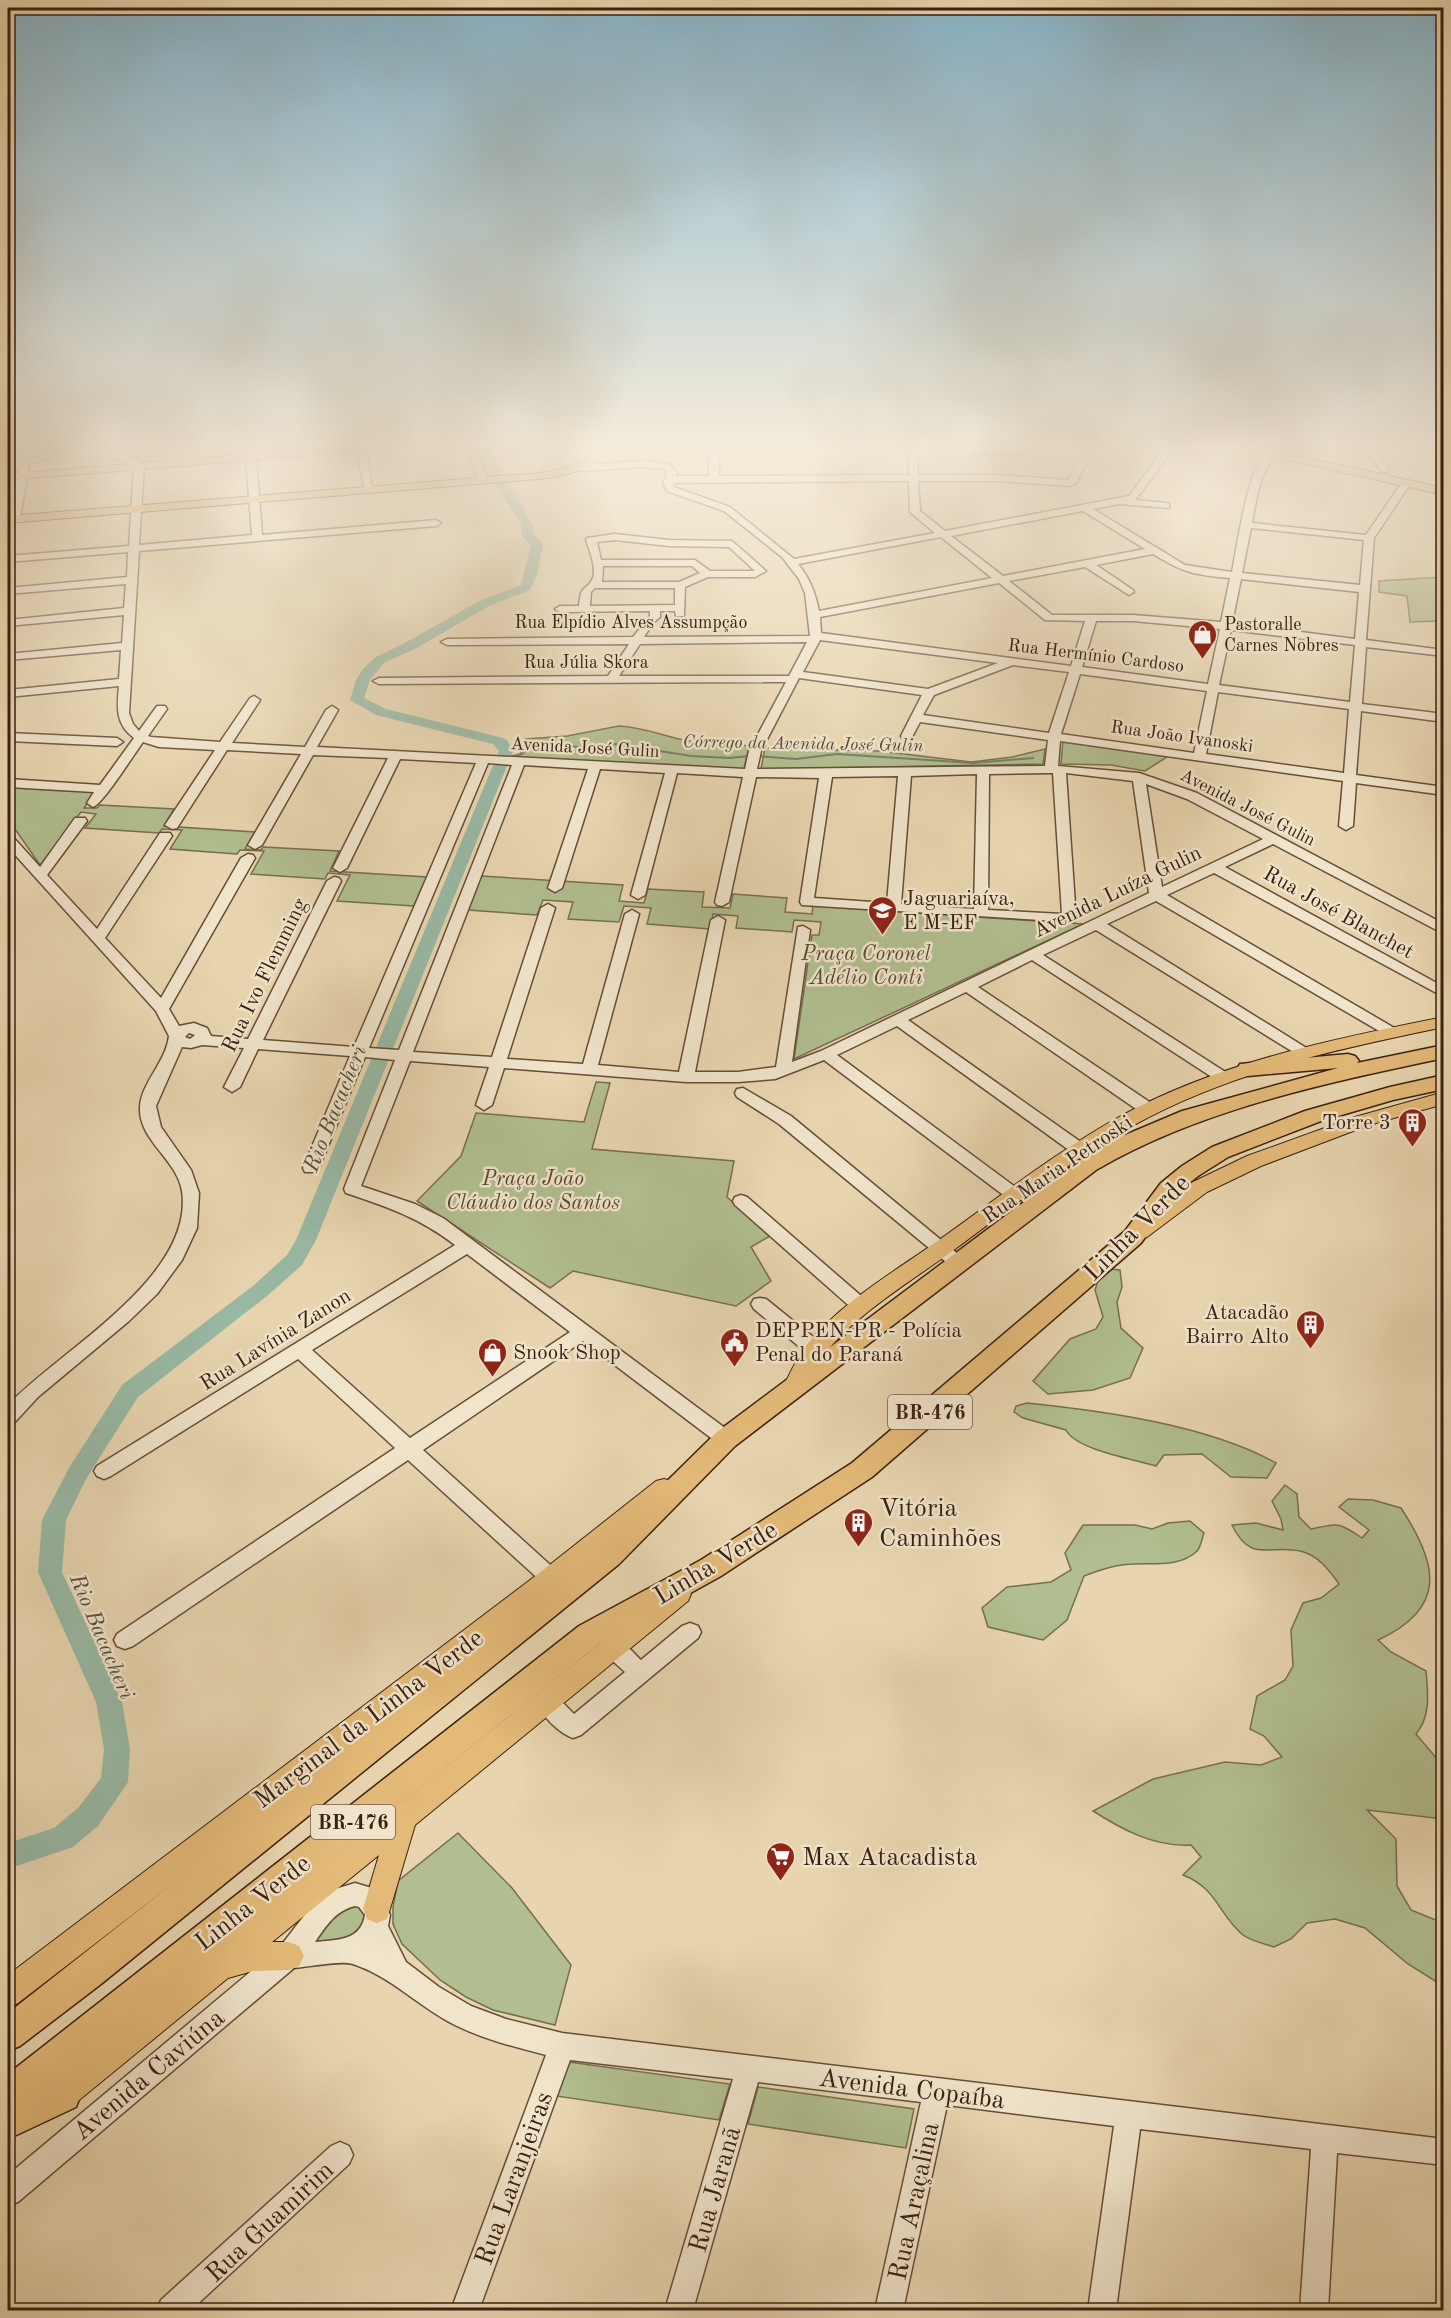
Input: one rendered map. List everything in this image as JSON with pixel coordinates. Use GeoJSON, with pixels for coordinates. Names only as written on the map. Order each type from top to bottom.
{"type":"FeatureCollection","features":[{"type":"Feature","properties":{"kind":"highway"},"geometry":{"type":"LineString","coordinates":[[1248,1069],[1434,1053]]}},
{"type":"Feature","properties":{"kind":"highway","name":"Linha Verde"},"geometry":{"type":"LineString","coordinates":[[8,2034],[609,1556],[726,1439],[794,1387],[949,1256],[1088,1165],[1126,1143],[1190,1116],[1360,1069],[1434,1053]]}},
{"type":"Feature","properties":{"kind":"highway","name":"Linha Verde"},"geometry":{"type":"LineString","coordinates":[[8,2096],[589,1635],[711,1568],[862,1470],[1133,1237],[1169,1188],[1220,1152],[1312,1116],[1443,1082]]}},
{"type":"Feature","properties":{"kind":"highway"},"geometry":{"type":"LineString","coordinates":[[8,2121],[63,2094]]}},
{"type":"Feature","properties":{"kind":"main road","name":"Rua Maria Petroski"},"geometry":{"type":"LineString","coordinates":[[794,1387],[815,1349],[861,1306],[949,1256],[1016,1196],[1079,1149],[1148,1109],[1248,1069],[1303,1052],[1443,1022]]}},
{"type":"Feature","properties":{"kind":"main road"},"geometry":{"type":"LineString","coordinates":[[1133,1237],[1200,1187],[1254,1161],[1362,1121],[1443,1098]]}},
{"type":"Feature","properties":{"kind":"main road","name":"Marginal da Linha Verde"},"geometry":{"type":"LineString","coordinates":[[8,1993],[551,1578],[726,1439]]}},
{"type":"Feature","properties":{"kind":"main road"},"geometry":{"type":"LineString","coordinates":[[8,2139],[711,1568]]}},
{"type":"Feature","properties":{"kind":"main road"},"geometry":{"type":"LineString","coordinates":[[376,1918],[403,1819]]}},
{"type":"Feature","properties":{"kind":"main road"},"geometry":{"type":"LineString","coordinates":[[217,1970],[253,1957],[289,1956]]}},
{"type":"Feature","properties":{"kind":"street"},"geometry":{"type":"LineString","coordinates":[[8,560],[86,553]]}},
{"type":"Feature","properties":{"kind":"street"},"geometry":{"type":"LineString","coordinates":[[134,553],[124,718],[129,728],[141,737]]}},
{"type":"Feature","properties":{"kind":"street"},"geometry":{"type":"LineString","coordinates":[[584,609],[586,591],[598,579],[598,563],[595,553]]}},
{"type":"Feature","properties":{"kind":"street"},"geometry":{"type":"LineString","coordinates":[[592,585],[680,585],[707,574],[763,574],[741,553]]}},
{"type":"Feature","properties":{"kind":"street"},"geometry":{"type":"LineString","coordinates":[[722,902],[748,773],[759,740],[815,638],[814,615],[807,586],[793,562],[782,553]]}},
{"type":"Feature","properties":{"kind":"street"},"geometry":{"type":"LineString","coordinates":[[793,562],[840,553]]}},
{"type":"Feature","properties":{"kind":"street"},"geometry":{"type":"LineString","coordinates":[[966,553],[1049,618],[1127,617],[1226,626],[1443,653]]}},
{"type":"Feature","properties":{"kind":"street"},"geometry":{"type":"LineString","coordinates":[[814,615],[1141,553]]}},
{"type":"Feature","properties":{"kind":"street"},"geometry":{"type":"LineString","coordinates":[[1157,553],[1181,567],[1365,589]]}},
{"type":"Feature","properties":{"kind":"street"},"geometry":{"type":"LineString","coordinates":[[1199,756],[1241,553]]}},
{"type":"Feature","properties":{"kind":"street"},"geometry":{"type":"LineString","coordinates":[[1346,826],[1368,553]]}},
{"type":"Feature","properties":{"kind":"street"},"geometry":{"type":"LineString","coordinates":[[598,563],[695,563],[707,574]]}},
{"type":"Feature","properties":{"kind":"street"},"geometry":{"type":"LineString","coordinates":[[1086,563],[1129,592]]}},
{"type":"Feature","properties":{"kind":"street"},"geometry":{"type":"LineString","coordinates":[[8,591],[132,580]]}},
{"type":"Feature","properties":{"kind":"street"},"geometry":{"type":"LineString","coordinates":[[560,609],[680,611],[680,585]]}},
{"type":"Feature","properties":{"kind":"street"},"geometry":{"type":"LineString","coordinates":[[612,679],[649,621],[655,617],[650,609]]}},
{"type":"Feature","properties":{"kind":"street"},"geometry":{"type":"LineString","coordinates":[[8,623],[130,611]]}},
{"type":"Feature","properties":{"kind":"street"},"geometry":{"type":"LineString","coordinates":[[826,774],[807,902],[1070,919],[1055,769],[1054,736],[1092,617]]}},
{"type":"Feature","properties":{"kind":"street","name":"Rua Elpídio Alves Assumpção"},"geometry":{"type":"LineString","coordinates":[[447,642],[815,638]]}},
{"type":"Feature","properties":{"kind":"street","name":"Rua Hermínio Cardoso"},"geometry":{"type":"LineString","coordinates":[[815,638],[1443,718]]}},
{"type":"Feature","properties":{"kind":"street"},"geometry":{"type":"LineString","coordinates":[[8,657],[128,646]]}},
{"type":"Feature","properties":{"kind":"street"},"geometry":{"type":"LineString","coordinates":[[908,736],[929,693],[1012,662]]}},
{"type":"Feature","properties":{"kind":"street","name":"Rua Júlia Skora"},"geometry":{"type":"LineString","coordinates":[[379,681],[794,676],[929,693]]}},
{"type":"Feature","properties":{"kind":"street"},"geometry":{"type":"LineString","coordinates":[[8,694],[125,682]]}},
{"type":"Feature","properties":{"kind":"street"},"geometry":{"type":"LineString","coordinates":[[98,939],[254,700]]}},
{"type":"Feature","properties":{"kind":"street"},"geometry":{"type":"LineString","coordinates":[[93,803],[161,710]]}},
{"type":"Feature","properties":{"kind":"street"},"geometry":{"type":"LineString","coordinates":[[162,1008],[332,710]]}},
{"type":"Feature","properties":{"kind":"street","name":"Rua João Ivanoski"},"geometry":{"type":"LineString","coordinates":[[916,718],[1443,791]]}},
{"type":"Feature","properties":{"kind":"street"},"geometry":{"type":"LineString","coordinates":[[8,736],[117,742]]}},
{"type":"Feature","properties":{"kind":"street","name":"Avenida José Gulin"},"geometry":{"type":"LineString","coordinates":[[141,737],[159,743],[672,770],[826,774],[1055,769],[1139,777],[1182,792],[1443,930]]}},
{"type":"Feature","properties":{"kind":"street","name":"Rua Ivo Flemming"},"geometry":{"type":"LineString","coordinates":[[232,1088],[396,755]]}},
{"type":"Feature","properties":{"kind":"street"},"geometry":{"type":"LineString","coordinates":[[311,1168],[365,1053],[487,760]]}},
{"type":"Feature","properties":{"kind":"street"},"geometry":{"type":"LineString","coordinates":[[515,762],[352,1189],[424,1215],[468,1245],[726,1439]]}},
{"type":"Feature","properties":{"kind":"street"},"geometry":{"type":"LineString","coordinates":[[555,888],[595,766]]}},
{"type":"Feature","properties":{"kind":"street"},"geometry":{"type":"LineString","coordinates":[[638,895],[672,770]]}},
{"type":"Feature","properties":{"kind":"street"},"geometry":{"type":"LineString","coordinates":[[981,913],[983,771]]}},
{"type":"Feature","properties":{"kind":"street"},"geometry":{"type":"LineString","coordinates":[[894,908],[905,772]]}},
{"type":"Feature","properties":{"kind":"street"},"geometry":{"type":"LineString","coordinates":[[1139,777],[1156,895],[1391,1032]]}},
{"type":"Feature","properties":{"kind":"street"},"geometry":{"type":"LineString","coordinates":[[8,783],[104,789]]}},
{"type":"Feature","properties":{"kind":"street"},"geometry":{"type":"LineString","coordinates":[[40,876],[80,821]]}},
{"type":"Feature","properties":{"kind":"street","name":"Avenida Luíza Gulin"},"geometry":{"type":"LineString","coordinates":[[745,1084],[826,1054],[1273,839]]}},
{"type":"Feature","properties":{"kind":"street"},"geometry":{"type":"LineString","coordinates":[[8,840],[190,1036],[254,1044],[686,1077],[745,1084],[784,1120],[949,1256]]}},
{"type":"Feature","properties":{"kind":"street","name":"Rua José Blanchet"},"geometry":{"type":"LineString","coordinates":[[1214,867],[1443,993]]}},
{"type":"Feature","properties":{"kind":"street"},"geometry":{"type":"LineString","coordinates":[[484,1105],[548,908]]}},
{"type":"Feature","properties":{"kind":"street"},"geometry":{"type":"LineString","coordinates":[[589,1070],[632,914]]}},
{"type":"Feature","properties":{"kind":"street"},"geometry":{"type":"LineString","coordinates":[[686,1077],[718,920]]}},
{"type":"Feature","properties":{"kind":"street"},"geometry":{"type":"LineString","coordinates":[[1096,924],[1303,1052]]}},
{"type":"Feature","properties":{"kind":"street"},"geometry":{"type":"LineString","coordinates":[[783,1071],[803,930]]}},
{"type":"Feature","properties":{"kind":"street"},"geometry":{"type":"LineString","coordinates":[[1032,954],[1224,1078]]}},
{"type":"Feature","properties":{"kind":"street"},"geometry":{"type":"LineString","coordinates":[[967,986],[1148,1109]]}},
{"type":"Feature","properties":{"kind":"street"},"geometry":{"type":"LineString","coordinates":[[897,1019],[1079,1149]]}},
{"type":"Feature","properties":{"kind":"street"},"geometry":{"type":"LineString","coordinates":[[8,1418],[45,1380],[149,1292],[179,1252],[189,1227],[191,1190],[184,1170],[154,1130],[147,1112],[152,1093],[169,1063],[190,1036]]}},
{"type":"Feature","properties":{"kind":"street"},"geometry":{"type":"LineString","coordinates":[[826,1054],[1016,1196]]}},
{"type":"Feature","properties":{"kind":"street"},"geometry":{"type":"LineString","coordinates":[[741,1201],[861,1306]]}},
{"type":"Feature","properties":{"kind":"street","name":"Rua Lavínia Zanon"},"geometry":{"type":"LineString","coordinates":[[104,1472],[468,1245]]}},
{"type":"Feature","properties":{"kind":"street"},"geometry":{"type":"LineString","coordinates":[[760,1304],[815,1349]]}},
{"type":"Feature","properties":{"kind":"street"},"geometry":{"type":"LineString","coordinates":[[125,1640],[583,1332]]}},
{"type":"Feature","properties":{"kind":"street"},"geometry":{"type":"LineString","coordinates":[[300,1350],[551,1578]]}},
{"type":"Feature","properties":{"kind":"street"},"geometry":{"type":"LineString","coordinates":[[547,1702],[573,1728],[690,1632]]}},
{"type":"Feature","properties":{"kind":"street"},"geometry":{"type":"LineString","coordinates":[[614,1648],[640,1672]]}},
{"type":"Feature","properties":{"kind":"street","name":"Avenida Caviúna"},"geometry":{"type":"LineString","coordinates":[[8,2192],[289,1956],[324,1908],[340,1897],[361,1895],[370,1900],[376,1918]]}},
{"type":"Feature","properties":{"kind":"street"},"geometry":{"type":"LineString","coordinates":[[289,1956],[351,1952],[369,1938],[376,1918]]}},
{"type":"Feature","properties":{"kind":"street","name":"Avenida Copaíba"},"geometry":{"type":"LineString","coordinates":[[376,1918],[398,1971]]}},
{"type":"Feature","properties":{"kind":"street","name":"Avenida Copaíba"},"geometry":{"type":"LineString","coordinates":[[351,1952],[398,1971],[429,1996],[464,2016],[506,2032],[562,2046],[1443,2152]]}},
{"type":"Feature","properties":{"kind":"street","name":"Rua Laranjeiras"},"geometry":{"type":"LineString","coordinates":[[465,2310],[562,2046]]}},
{"type":"Feature","properties":{"kind":"street","name":"Rua Jaranã"},"geometry":{"type":"LineString","coordinates":[[679,2310],[749,2068]]}},
{"type":"Feature","properties":{"kind":"street","name":"Rua Araçalina"},"geometry":{"type":"LineString","coordinates":[[890,2310],[937,2091]]}},
{"type":"Feature","properties":{"kind":"street"},"geometry":{"type":"LineString","coordinates":[[1102,2310],[1129,2114]]}},
{"type":"Feature","properties":{"kind":"street"},"geometry":{"type":"LineString","coordinates":[[1314,2310],[1325,2138]]}},
{"type":"Feature","properties":{"kind":"street","name":"Rua Guamirim"},"geometry":{"type":"LineString","coordinates":[[171,2310],[340,2155]]}},
{"type":"Feature","properties":{"kind":"green space"},"geometry":{"type":"Polygon","coordinates":[[[1443,577],[1443,621],[1410,622],[1407,596],[1379,592],[1379,581],[1443,577]]]}},
{"type":"Feature","properties":{"kind":"green space"},"geometry":{"type":"Polygon","coordinates":[[[619,726],[642,729],[688,741],[749,746],[744,769],[519,757],[526,739],[567,736],[619,726]]]}},
{"type":"Feature","properties":{"kind":"green space"},"geometry":{"type":"Polygon","coordinates":[[[1063,740],[1170,755],[1145,771],[1111,765],[1061,764],[1063,740]]]}},
{"type":"Feature","properties":{"kind":"green space"},"geometry":{"type":"Polygon","coordinates":[[[765,748],[879,751],[971,762],[1012,757],[1045,749],[1043,764],[761,769],[765,748]]]}},
{"type":"Feature","properties":{"kind":"green space"},"geometry":{"type":"Polygon","coordinates":[[[8,787],[95,792],[84,808],[97,808],[100,805],[174,809],[164,826],[255,832],[245,849],[261,850],[263,847],[339,851],[330,871],[427,877],[414,906],[337,901],[350,875],[328,873],[325,879],[251,874],[264,851],[240,850],[237,854],[170,849],[182,830],[162,829],[159,833],[85,828],[96,814],[81,812],[40,865],[8,819],[8,787]]]}},
{"type":"Feature","properties":{"kind":"green space","name":"Praça Coronel Adélio Conti"},"geometry":{"type":"Polygon","coordinates":[[[481,876],[623,885],[619,901],[644,903],[648,889],[704,892],[702,907],[730,908],[733,894],[787,898],[785,912],[812,914],[813,906],[1083,924],[794,1059],[812,935],[819,935],[821,922],[794,920],[792,932],[736,928],[738,916],[713,914],[710,929],[647,924],[651,908],[624,906],[619,922],[568,919],[573,902],[543,900],[537,915],[468,910],[481,876]]]}},
{"type":"Feature","properties":{"kind":"green space","name":"Praça João Cláudio dos Santos"},"geometry":{"type":"Polygon","coordinates":[[[596,1082],[610,1083],[592,1149],[734,1161],[727,1197],[770,1236],[751,1247],[771,1281],[736,1306],[573,1271],[550,1288],[417,1201],[461,1156],[476,1113],[584,1122],[596,1082]]]}},
{"type":"Feature","properties":{"kind":"green space"},"geometry":{"type":"Polygon","coordinates":[[[1102,1268],[1120,1270],[1122,1287],[1117,1302],[1121,1328],[1143,1348],[1130,1378],[1093,1390],[1048,1394],[1033,1381],[1070,1339],[1096,1329],[1103,1317],[1095,1290],[1102,1268]]]}},
{"type":"Feature","properties":{"kind":"green space"},"geometry":{"type":"Polygon","coordinates":[[[1027,1403],[1122,1415],[1188,1429],[1249,1450],[1276,1463],[1267,1478],[1231,1477],[1202,1454],[1164,1455],[1156,1466],[1093,1448],[1072,1437],[1066,1430],[1023,1418],[1014,1412],[1016,1406],[1027,1403]]]}},
{"type":"Feature","properties":{"kind":"green space"},"geometry":{"type":"Polygon","coordinates":[[[1285,1485],[1297,1494],[1299,1517],[1311,1529],[1338,1525],[1362,1538],[1369,1530],[1339,1507],[1348,1499],[1373,1500],[1401,1508],[1423,1548],[1430,1583],[1426,1599],[1416,1614],[1401,1627],[1378,1640],[1391,1652],[1426,1671],[1428,1696],[1426,1712],[1416,1734],[1443,1766],[1443,1819],[1367,1810],[1396,1839],[1397,1886],[1411,1910],[1443,1923],[1443,1986],[1408,1964],[1365,1928],[1335,1919],[1307,1923],[1291,1939],[1274,1947],[1250,1939],[1235,1927],[1203,1887],[1183,1875],[1201,1857],[1191,1845],[1164,1843],[1139,1836],[1093,1811],[1153,1779],[1225,1762],[1261,1765],[1282,1757],[1264,1736],[1250,1729],[1257,1696],[1285,1680],[1293,1666],[1291,1630],[1303,1603],[1321,1598],[1339,1584],[1327,1568],[1312,1556],[1289,1549],[1254,1549],[1246,1545],[1232,1525],[1256,1523],[1283,1530],[1281,1519],[1272,1501],[1285,1485]]]}},
{"type":"Feature","properties":{"kind":"green space"},"geometry":{"type":"Polygon","coordinates":[[[1190,1521],[1204,1533],[1197,1551],[1191,1556],[1175,1562],[1121,1565],[1084,1576],[1067,1620],[1043,1640],[988,1627],[982,1608],[1007,1587],[1051,1582],[1071,1570],[1065,1553],[1083,1525],[1135,1525],[1152,1529],[1168,1523],[1190,1521]]]}},
{"type":"Feature","properties":{"kind":"green space"},"geometry":{"type":"Polygon","coordinates":[[[458,1833],[512,1888],[571,1965],[555,2025],[493,2010],[466,1997],[440,1980],[402,1944],[393,1924],[393,1907],[398,1881],[458,1833]]]}},
{"type":"Feature","properties":{"kind":"green space"},"geometry":{"type":"Polygon","coordinates":[[[357,1904],[368,1912],[357,1939],[305,1946],[337,1909],[357,1904]]]}},
{"type":"Feature","properties":{"kind":"green space"},"geometry":{"type":"Polygon","coordinates":[[[569,2062],[730,2084],[719,2120],[556,2096],[569,2062]]]}},
{"type":"Feature","properties":{"kind":"green space"},"geometry":{"type":"Polygon","coordinates":[[[758,2087],[914,2109],[906,2148],[748,2124],[758,2087]]]}},
{"type":"Feature","properties":{"kind":"waterway","name":"Rio Bacacheri"},"geometry":{"type":"LineString","coordinates":[[8,1856],[63,1838],[88,1817],[114,1782],[117,1749],[109,1702],[50,1572],[54,1520],[77,1474],[130,1391],[260,1291],[295,1260],[306,1240],[506,751],[502,743],[498,741],[381,712],[357,700],[359,689],[374,665],[389,655],[408,647],[485,603],[526,587],[531,575],[534,553]]}},
{"type":"Feature","properties":{"kind":"waterway","name":"Córrego da Avenida José Gulin"},"geometry":{"type":"LineString","coordinates":[[507,757],[522,754],[528,748],[551,744],[578,747],[616,744],[691,756],[729,758],[750,756]]}},
{"type":"Feature","properties":{"kind":"waterway","name":"Córrego da Avenida José Gulin"},"geometry":{"type":"LineString","coordinates":[[757,756],[796,759],[837,754],[973,763],[1033,758]]}},
{"type":"Feature","properties":{"kind":"place","name":"Pastoralle Carnes Nobres"},"geometry":{"type":"Point","coordinates":[1203,660]}},
{"type":"Feature","properties":{"kind":"place","name":"Jaguariaíva, E M-EF"},"geometry":{"type":"Point","coordinates":[882,936]}},
{"type":"Feature","properties":{"kind":"place","name":"Torre 3"},"geometry":{"type":"Point","coordinates":[1412,1148]}},
{"type":"Feature","properties":{"kind":"place","name":"Atacadão Bairro Alto"},"geometry":{"type":"Point","coordinates":[1310,1350]}},
{"type":"Feature","properties":{"kind":"place","name":"DEPPEN-PR - Polícia Penal do Paraná"},"geometry":{"type":"Point","coordinates":[734,1368]}},
{"type":"Feature","properties":{"kind":"place","name":"Snook Shop"},"geometry":{"type":"Point","coordinates":[492,1378]}},
{"type":"Feature","properties":{"kind":"place","name":"Vitória Caminhões"},"geometry":{"type":"Point","coordinates":[858,1548]}},
{"type":"Feature","properties":{"kind":"place","name":"Max Atacadista"},"geometry":{"type":"Point","coordinates":[781,1882]}}]}
